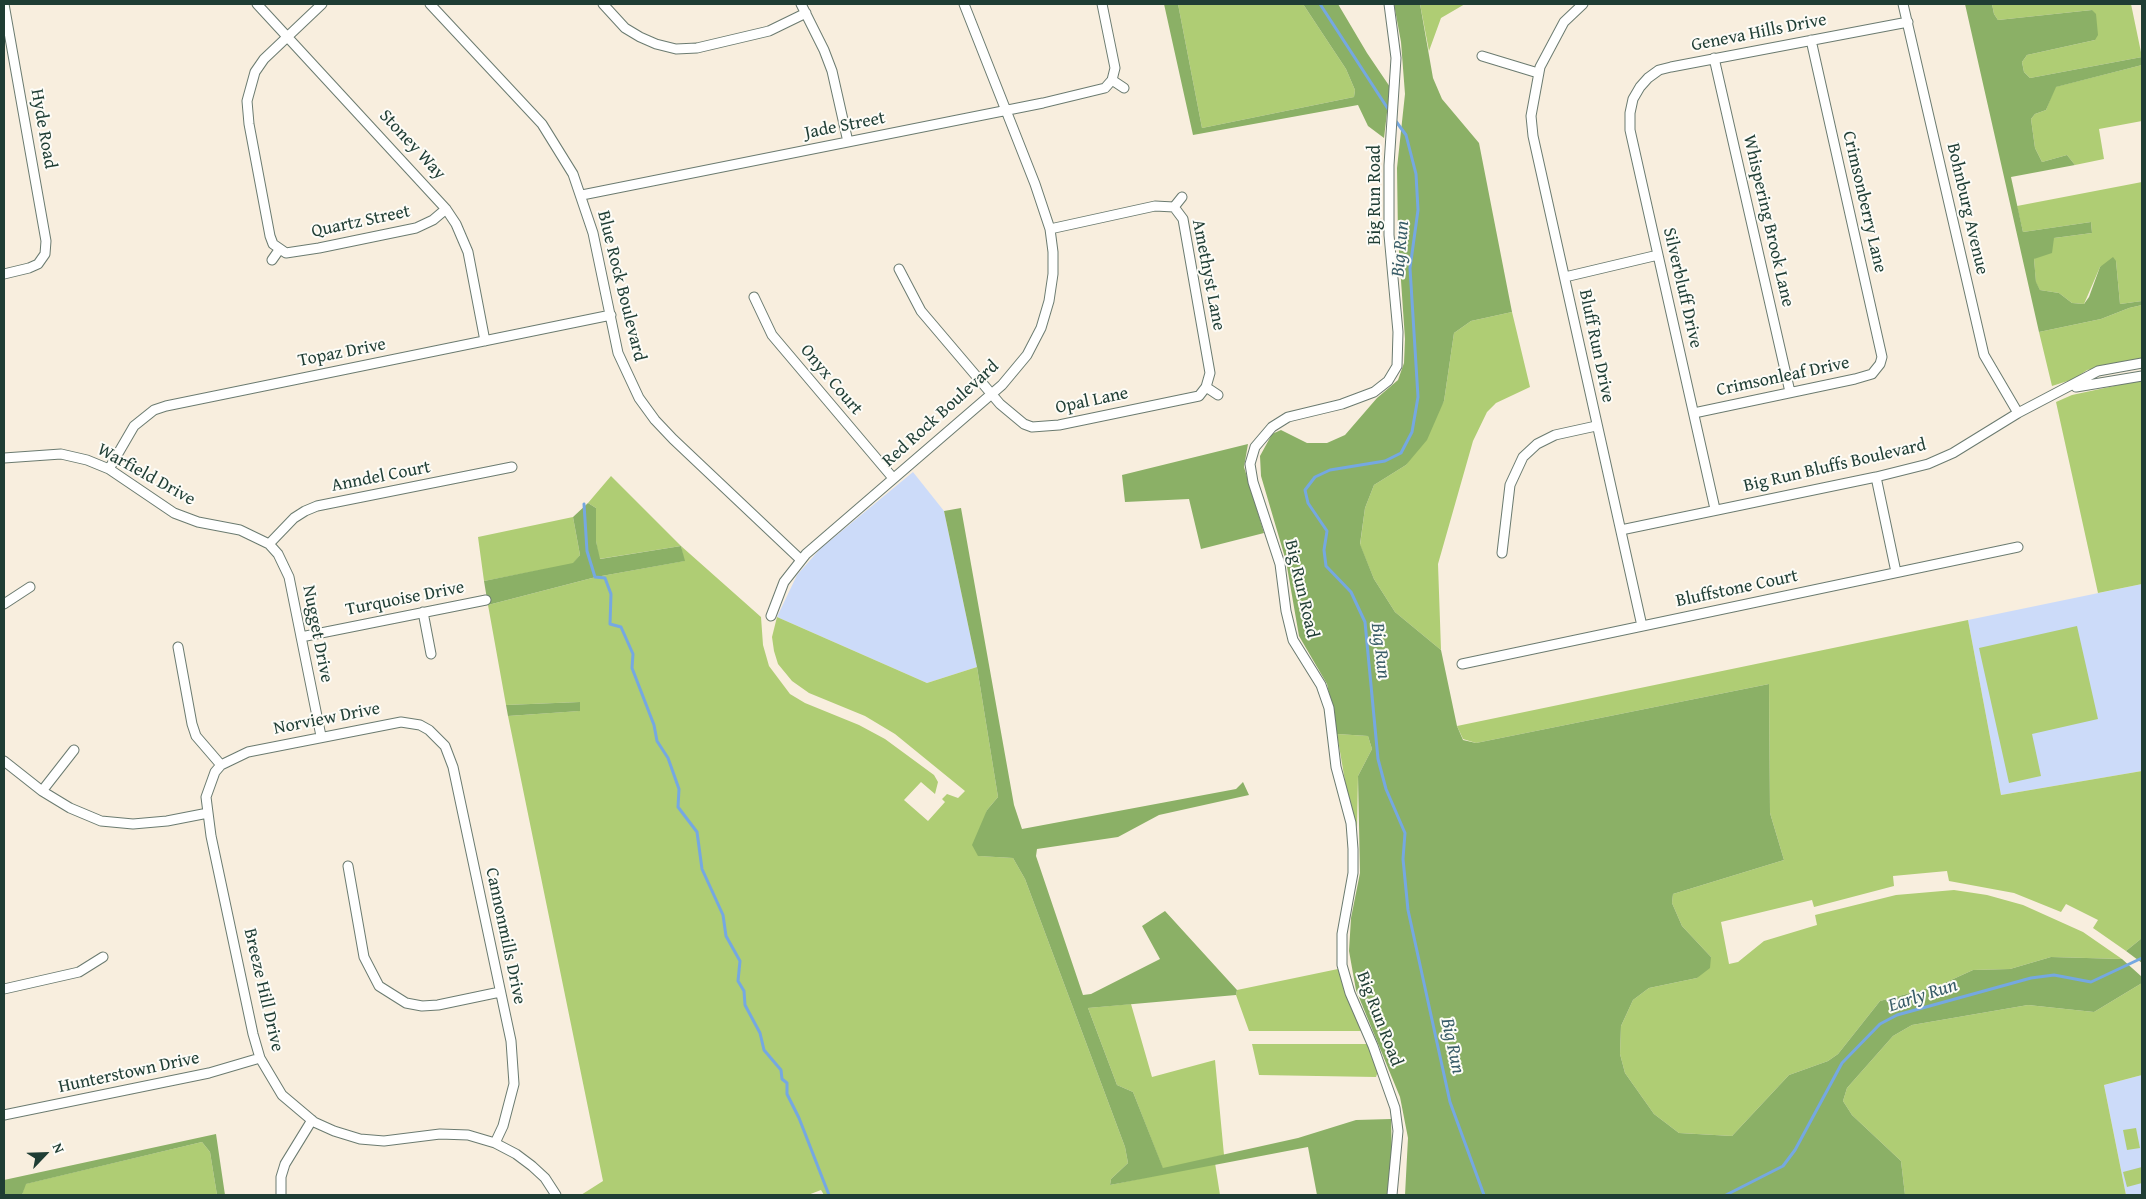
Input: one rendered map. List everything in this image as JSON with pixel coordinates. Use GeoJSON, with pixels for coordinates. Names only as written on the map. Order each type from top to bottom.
{"type":"FeatureCollection","features":[{"type":"Feature","properties":{"kind":"street","name":"Hyde Road"},"geometry":{"type":"LineString","coordinates":[[4,4],[46,241],[42,259],[29,268],[4,274]]}},
{"type":"Feature","properties":{"kind":"street","name":"Stoney Way"},"geometry":{"type":"LineString","coordinates":[[257,4],[446,209],[456,224],[468,252],[485,341]]}},
{"type":"Feature","properties":{"kind":"street"},"geometry":{"type":"LineString","coordinates":[[272,260],[279,250],[270,236],[249,124],[247,101],[255,72],[264,59],[322,4]]}},
{"type":"Feature","properties":{"kind":"street","name":"Blue Rock Boulevard"},"geometry":{"type":"LineString","coordinates":[[430,4],[542,124],[562,154],[582,195],[595,241],[618,353],[639,398],[654,420],[801,560]]}},
{"type":"Feature","properties":{"kind":"street"},"geometry":{"type":"LineString","coordinates":[[603,4],[625,28],[656,44],[676,49],[697,48],[769,31],[806,13]]}},
{"type":"Feature","properties":{"kind":"street"},"geometry":{"type":"LineString","coordinates":[[801,4],[832,71],[848,142]]}},
{"type":"Feature","properties":{"kind":"street","name":"Red Rock Boulevard"},"geometry":{"type":"LineString","coordinates":[[771,616],[784,582],[816,544],[1008,379],[1027,355],[1041,328],[1049,301],[1053,274],[1050,229],[1043,206],[964,4]]}},
{"type":"Feature","properties":{"kind":"street"},"geometry":{"type":"LineString","coordinates":[[1102,4],[1115,68],[1112,80],[1124,88]]}},
{"type":"Feature","properties":{"kind":"street","name":"Big Run Road"},"geometry":{"type":"LineString","coordinates":[[1389,4],[1395,41],[1396,88],[1388,165],[1389,235],[1398,332],[1397,366],[1388,381],[1374,392],[1342,404],[1288,417],[1272,426],[1255,446],[1250,464],[1252,482],[1280,564],[1286,611],[1293,640],[1321,685],[1328,708],[1336,767],[1351,823],[1352,873],[1342,934],[1342,965],[1350,994],[1373,1046],[1395,1108],[1398,1131],[1392,1195]]}},
{"type":"Feature","properties":{"kind":"street","name":"Bluff Run Drive"},"geometry":{"type":"LineString","coordinates":[[1583,4],[1564,22],[1550,44],[1538,72],[1531,116],[1532,136],[1642,626]]}},
{"type":"Feature","properties":{"kind":"street","name":"Bohnburg Avenue"},"geometry":{"type":"LineString","coordinates":[[1903,4],[1984,356],[2018,413]]}},
{"type":"Feature","properties":{"kind":"street","name":"Geneva Hills Drive"},"geometry":{"type":"LineString","coordinates":[[1648,78],[1659,70],[1671,67],[1908,22]]}},
{"type":"Feature","properties":{"kind":"street","name":"Crimsonberry Lane"},"geometry":{"type":"LineString","coordinates":[[1811,40],[1882,357],[1876,370]]}},
{"type":"Feature","properties":{"kind":"street"},"geometry":{"type":"LineString","coordinates":[[1482,56],[1538,72]]}},
{"type":"Feature","properties":{"kind":"street","name":"Whispering Brook Lane"},"geometry":{"type":"LineString","coordinates":[[1714,58],[1790,392]]}},
{"type":"Feature","properties":{"kind":"street","name":"Silverbluff Drive"},"geometry":{"type":"LineString","coordinates":[[1648,78],[1634,98],[1630,113],[1630,130],[1715,509]]}},
{"type":"Feature","properties":{"kind":"street","name":"Jade Street"},"geometry":{"type":"LineString","coordinates":[[582,195],[1006,110],[1105,88],[1112,80]]}},
{"type":"Feature","properties":{"kind":"street"},"geometry":{"type":"LineString","coordinates":[[1174,208],[1182,197]]}},
{"type":"Feature","properties":{"kind":"street","name":"Amethyst Lane"},"geometry":{"type":"LineString","coordinates":[[1050,229],[1155,206],[1174,208],[1184,219],[1210,373],[1206,387]]}},
{"type":"Feature","properties":{"kind":"street","name":"Quartz Street"},"geometry":{"type":"LineString","coordinates":[[279,250],[294,253],[416,228],[432,220],[446,209]]}},
{"type":"Feature","properties":{"kind":"street"},"geometry":{"type":"LineString","coordinates":[[1564,277],[1658,255]]}},
{"type":"Feature","properties":{"kind":"street","name":"Opal Lane"},"geometry":{"type":"LineString","coordinates":[[900,269],[921,311],[992,394],[1024,424],[1041,427],[1200,396],[1206,387]]}},
{"type":"Feature","properties":{"kind":"street","name":"Onyx Court"},"geometry":{"type":"LineString","coordinates":[[754,297],[772,335],[893,478]]}},
{"type":"Feature","properties":{"kind":"street","name":"Topaz Drive"},"geometry":{"type":"LineString","coordinates":[[109,470],[134,426],[154,410],[166,406],[611,315]]}},
{"type":"Feature","properties":{"kind":"street","name":"Big Run Bluffs Boulevard"},"geometry":{"type":"LineString","coordinates":[[1621,530],[1876,477],[1928,464],[1953,454],[2018,413],[2098,371],[2142,363]]}},
{"type":"Feature","properties":{"kind":"street","name":"Crimsonleaf Drive"},"geometry":{"type":"LineString","coordinates":[[1694,413],[1855,379],[1872,374],[1876,370]]}},
{"type":"Feature","properties":{"kind":"street","name":"Big Run Bluffs Boulevard"},"geometry":{"type":"LineString","coordinates":[[2070,387],[2142,376]]}},
{"type":"Feature","properties":{"kind":"street"},"geometry":{"type":"LineString","coordinates":[[1206,387],[1218,395]]}},
{"type":"Feature","properties":{"kind":"street"},"geometry":{"type":"LineString","coordinates":[[1502,553],[1510,486],[1524,457],[1537,444],[1555,435],[1596,426]]}},
{"type":"Feature","properties":{"kind":"street","name":"Warfield Drive"},"geometry":{"type":"LineString","coordinates":[[4,458],[60,454],[87,460],[109,470],[174,514],[198,522],[240,530],[269,544]]}},
{"type":"Feature","properties":{"kind":"street","name":"Anndel Court"},"geometry":{"type":"LineString","coordinates":[[269,544],[294,518],[317,506],[512,467]]}},
{"type":"Feature","properties":{"kind":"street"},"geometry":{"type":"LineString","coordinates":[[1876,477],[1896,572]]}},
{"type":"Feature","properties":{"kind":"street","name":"Nugget Drive"},"geometry":{"type":"LineString","coordinates":[[269,544],[285,565],[322,736]]}},
{"type":"Feature","properties":{"kind":"street","name":"Bluffstone Court"},"geometry":{"type":"LineString","coordinates":[[1462,664],[2018,547]]}},
{"type":"Feature","properties":{"kind":"street"},"geometry":{"type":"LineString","coordinates":[[4,604],[30,587]]}},
{"type":"Feature","properties":{"kind":"street","name":"Turquoise Drive"},"geometry":{"type":"LineString","coordinates":[[301,637],[486,600]]}},
{"type":"Feature","properties":{"kind":"street"},"geometry":{"type":"LineString","coordinates":[[423,612],[430,654]]}},
{"type":"Feature","properties":{"kind":"street"},"geometry":{"type":"LineString","coordinates":[[178,647],[192,724],[196,736],[221,765]]}},
{"type":"Feature","properties":{"kind":"street","name":"Norview Drive"},"geometry":{"type":"LineString","coordinates":[[221,765],[248,752],[400,722],[420,725],[438,737]]}},
{"type":"Feature","properties":{"kind":"street","name":"Cannonmills Drive"},"geometry":{"type":"LineString","coordinates":[[438,737],[447,751],[453,767],[511,1041],[514,1084],[503,1126],[495,1143]]}},
{"type":"Feature","properties":{"kind":"street"},"geometry":{"type":"LineString","coordinates":[[42,791],[74,750]]}},
{"type":"Feature","properties":{"kind":"street"},"geometry":{"type":"LineString","coordinates":[[4,761],[42,791],[70,808],[101,821],[142,823],[167,821],[208,813]]}},
{"type":"Feature","properties":{"kind":"street","name":"Breeze Hill Drive"},"geometry":{"type":"LineString","coordinates":[[221,765],[215,772],[208,789],[208,813],[253,1034],[260,1058],[282,1094],[312,1120],[334,1131],[360,1139],[384,1141],[440,1134],[468,1135],[495,1143],[516,1154],[532,1166],[545,1178],[556,1195]]}},
{"type":"Feature","properties":{"kind":"street"},"geometry":{"type":"LineString","coordinates":[[348,866],[364,957],[379,986],[406,1003],[422,1006],[438,1005],[500,992]]}},
{"type":"Feature","properties":{"kind":"street"},"geometry":{"type":"LineString","coordinates":[[4,988],[79,972],[103,956]]}},
{"type":"Feature","properties":{"kind":"street","name":"Hunterstown Drive"},"geometry":{"type":"LineString","coordinates":[[4,1115],[209,1073],[260,1058]]}},
{"type":"Feature","properties":{"kind":"street"},"geometry":{"type":"LineString","coordinates":[[281,1195],[281,1177],[284,1164],[312,1120]]}},
{"type":"Feature","properties":{"kind":"shaded area"},"geometry":{"type":"Polygon","coordinates":[[[913,472],[944,511],[977,667],[927,683],[777,617],[797,575],[820,549],[913,472]]]}},
{"type":"Feature","properties":{"kind":"shaded area"},"geometry":{"type":"Polygon","coordinates":[[[2142,584],[2142,771],[2001,795],[1968,620],[2142,584]]]}},
{"type":"Feature","properties":{"kind":"shaded area"},"geometry":{"type":"Polygon","coordinates":[[[2142,1075],[2142,1195],[2126,1195],[2104,1085],[2142,1075]]]}},
{"type":"Feature","properties":{"kind":"green space"},"geometry":{"type":"Polygon","coordinates":[[[1164,4],[1178,4],[1202,128],[1354,97],[1355,90],[1346,69],[1303,4],[1338,4],[1390,87],[1384,138],[1368,126],[1358,105],[1193,135],[1164,4]]]}},
{"type":"Feature","properties":{"kind":"green space"},"geometry":{"type":"Polygon","coordinates":[[[1178,4],[1303,4],[1346,69],[1355,90],[1354,97],[1202,128],[1178,4]]]}},
{"type":"Feature","properties":{"kind":"green space"},"geometry":{"type":"Polygon","coordinates":[[[1394,4],[1420,4],[1433,78],[1442,99],[1479,143],[1512,312],[1471,321],[1454,333],[1444,401],[1427,440],[1406,465],[1374,485],[1365,508],[1360,544],[1374,579],[1395,612],[1441,650],[1457,726],[1463,740],[1476,743],[1769,684],[1770,813],[1784,860],[1673,894],[1672,903],[1682,926],[1711,957],[1710,968],[1697,978],[1649,988],[1633,1000],[1621,1026],[1620,1054],[1625,1073],[1654,1114],[1679,1133],[1732,1136],[1789,1075],[1828,1061],[1838,1054],[1880,1001],[1940,985],[1973,970],[2010,969],[2051,957],[2122,959],[2142,977],[2142,983],[2094,1012],[2028,1005],[1912,1025],[1893,1036],[1847,1088],[1843,1101],[1852,1115],[1901,1161],[1905,1195],[1405,1195],[1408,1138],[1400,1097],[1356,990],[1349,951],[1351,918],[1360,873],[1358,776],[1372,749],[1368,736],[1337,734],[1327,684],[1299,636],[1286,561],[1261,476],[1260,456],[1272,434],[1281,430],[1307,443],[1327,443],[1345,435],[1377,398],[1398,380],[1404,363],[1405,339],[1398,237],[1397,168],[1405,94],[1401,42],[1394,4]]]}},
{"type":"Feature","properties":{"kind":"green space"},"geometry":{"type":"Polygon","coordinates":[[[1420,4],[1465,4],[1441,18],[1429,51],[1420,4]]]}},
{"type":"Feature","properties":{"kind":"green space"},"geometry":{"type":"Polygon","coordinates":[[[1965,4],[1992,4],[1994,14],[1998,20],[2092,10],[2096,14],[2098,35],[2095,40],[2027,55],[2022,62],[2024,72],[2030,78],[2142,57],[2142,65],[2056,87],[2046,110],[2035,114],[2031,119],[2035,148],[2042,162],[2067,155],[2075,165],[2011,177],[2023,232],[2091,222],[2092,233],[2054,238],[2052,253],[2034,259],[2036,282],[2040,290],[2059,293],[2072,303],[2084,304],[2089,297],[2100,267],[2113,257],[2116,261],[2120,304],[2142,301],[2142,305],[2101,319],[2039,332],[1965,4]]]}},
{"type":"Feature","properties":{"kind":"green space"},"geometry":{"type":"Polygon","coordinates":[[[1992,4],[2131,4],[2142,57],[2030,78],[2024,72],[2022,62],[2027,55],[2095,40],[2092,10],[1998,20],[1994,14],[1992,4]]]}},
{"type":"Feature","properties":{"kind":"green space"},"geometry":{"type":"Polygon","coordinates":[[[2142,65],[2142,121],[2099,129],[2104,159],[2075,165],[2067,155],[2042,162],[2035,148],[2031,119],[2035,114],[2046,110],[2055,87],[2142,65]]]}},
{"type":"Feature","properties":{"kind":"green space"},"geometry":{"type":"Polygon","coordinates":[[[2142,182],[2142,301],[2120,304],[2116,261],[2100,267],[2084,304],[2072,303],[2059,293],[2040,290],[2036,283],[2034,259],[2054,238],[2092,233],[2091,222],[2023,232],[2017,206],[2142,182]]]}},
{"type":"Feature","properties":{"kind":"green space"},"geometry":{"type":"Polygon","coordinates":[[[2142,305],[2142,359],[2087,370],[2074,379],[2052,386],[2039,332],[2101,319],[2142,305]]]}},
{"type":"Feature","properties":{"kind":"green space"},"geometry":{"type":"Polygon","coordinates":[[[1512,312],[1530,387],[1496,403],[1487,412],[1473,441],[1438,564],[1441,650],[1395,612],[1374,579],[1360,545],[1365,508],[1374,485],[1406,465],[1444,401],[1454,333],[1471,321],[1512,312]]]}},
{"type":"Feature","properties":{"kind":"green space"},"geometry":{"type":"Polygon","coordinates":[[[2142,380],[2142,584],[2098,593],[2056,402],[2072,395],[2142,380]]]}},
{"type":"Feature","properties":{"kind":"green space"},"geometry":{"type":"Polygon","coordinates":[[[1248,444],[1244,467],[1264,533],[1201,549],[1189,499],[1125,502],[1122,475],[1248,444]]]}},
{"type":"Feature","properties":{"kind":"green space"},"geometry":{"type":"Polygon","coordinates":[[[611,476],[681,546],[599,559],[596,541],[596,508],[588,503],[611,476]]]}},
{"type":"Feature","properties":{"kind":"green space"},"geometry":{"type":"Polygon","coordinates":[[[588,503],[596,508],[596,541],[600,559],[681,546],[685,561],[596,577],[488,605],[484,581],[573,563],[580,555],[573,517],[588,503]]]}},
{"type":"Feature","properties":{"kind":"green space"},"geometry":{"type":"Polygon","coordinates":[[[961,508],[1014,805],[1022,829],[1236,789],[1243,782],[1249,795],[1159,815],[1118,837],[1037,849],[1036,856],[1083,995],[1091,994],[1160,959],[1142,926],[1165,911],[1237,990],[1236,995],[1088,1008],[1117,1085],[1133,1092],[1163,1168],[1298,1138],[1356,1120],[1391,1119],[1393,1195],[1317,1195],[1308,1147],[1110,1185],[1111,1179],[1128,1163],[1125,1147],[1025,879],[1013,858],[978,856],[972,845],[987,810],[998,797],[977,667],[944,511],[961,508]]]}},
{"type":"Feature","properties":{"kind":"green space"},"geometry":{"type":"Polygon","coordinates":[[[573,517],[580,555],[573,564],[484,581],[478,537],[573,517]]]}},
{"type":"Feature","properties":{"kind":"green space"},"geometry":{"type":"Polygon","coordinates":[[[681,546],[761,617],[763,645],[769,666],[790,694],[805,703],[859,725],[885,739],[934,775],[938,782],[935,794],[921,782],[904,800],[928,821],[945,802],[942,799],[947,794],[958,798],[965,791],[895,734],[865,716],[809,693],[792,681],[778,664],[774,651],[772,637],[777,617],[927,683],[977,667],[998,797],[987,810],[979,856],[1013,858],[1025,879],[1125,1147],[1128,1163],[1111,1179],[1110,1185],[1215,1163],[1220,1195],[824,1195],[821,1190],[808,1195],[581,1195],[603,1181],[508,716],[579,711],[580,702],[506,705],[488,605],[596,577],[684,561],[681,546]]]}},
{"type":"Feature","properties":{"kind":"green space"},"geometry":{"type":"Polygon","coordinates":[[[1968,620],[2001,795],[2142,771],[2142,938],[2126,951],[2093,928],[2098,920],[2066,904],[2061,912],[2014,893],[1949,881],[1947,871],[1893,876],[1894,886],[1814,907],[1812,900],[1721,922],[1729,964],[1738,962],[1764,941],[1817,925],[1815,915],[1896,895],[1954,890],[1987,895],[2023,905],[2083,932],[2122,959],[2051,957],[2010,969],[1973,970],[1940,985],[1880,1001],[1838,1054],[1828,1061],[1789,1075],[1732,1136],[1679,1133],[1654,1114],[1625,1073],[1620,1054],[1621,1026],[1633,1000],[1649,988],[1697,978],[1711,957],[1682,926],[1672,903],[1673,894],[1784,860],[1770,813],[1769,684],[1476,743],[1463,739],[1457,726],[1968,620]]]}},
{"type":"Feature","properties":{"kind":"green space"},"geometry":{"type":"Polygon","coordinates":[[[2077,626],[2098,719],[2032,734],[2041,776],[2009,783],[1979,648],[2077,626]]]}},
{"type":"Feature","properties":{"kind":"green space"},"geometry":{"type":"Polygon","coordinates":[[[580,702],[580,711],[508,716],[506,705],[580,702]]]}},
{"type":"Feature","properties":{"kind":"green space"},"geometry":{"type":"Polygon","coordinates":[[[1337,734],[1368,736],[1372,749],[1358,776],[1357,828],[1346,787],[1337,734]]]}},
{"type":"Feature","properties":{"kind":"green space"},"geometry":{"type":"Polygon","coordinates":[[[2142,938],[2142,963],[2126,951],[2142,938]]]}},
{"type":"Feature","properties":{"kind":"green space"},"geometry":{"type":"Polygon","coordinates":[[[1338,969],[1361,1031],[1249,1031],[1236,995],[1237,990],[1338,969]]]}},
{"type":"Feature","properties":{"kind":"green space"},"geometry":{"type":"Polygon","coordinates":[[[2142,983],[2142,1075],[2104,1085],[2126,1195],[1905,1195],[1901,1161],[1852,1115],[1843,1101],[1847,1088],[1893,1036],[1912,1025],[2028,1005],[2094,1012],[2142,983]]]}},
{"type":"Feature","properties":{"kind":"green space"},"geometry":{"type":"Polygon","coordinates":[[[1131,1004],[1152,1077],[1215,1060],[1224,1155],[1163,1169],[1133,1092],[1117,1085],[1088,1008],[1131,1004]]]}},
{"type":"Feature","properties":{"kind":"green space"},"geometry":{"type":"Polygon","coordinates":[[[1252,1044],[1367,1044],[1378,1071],[1376,1077],[1259,1075],[1252,1044]]]}},
{"type":"Feature","properties":{"kind":"green space"},"geometry":{"type":"Polygon","coordinates":[[[2136,1128],[2140,1148],[2127,1150],[2123,1130],[2136,1128]]]}},
{"type":"Feature","properties":{"kind":"green space"},"geometry":{"type":"Polygon","coordinates":[[[216,1134],[225,1195],[217,1195],[210,1152],[202,1142],[26,1184],[22,1195],[4,1195],[4,1180],[216,1134]]]}},
{"type":"Feature","properties":{"kind":"green space"},"geometry":{"type":"Polygon","coordinates":[[[202,1142],[210,1152],[217,1195],[22,1195],[25,1184],[202,1142]]]}},
{"type":"Feature","properties":{"kind":"green space"},"geometry":{"type":"Polygon","coordinates":[[[2142,1167],[2142,1183],[2127,1187],[2123,1172],[2142,1167]]]}},
{"type":"Feature","properties":{"kind":"waterway","name":"Big Run"},"geometry":{"type":"LineString","coordinates":[[1320,4],[1390,112]]}},
{"type":"Feature","properties":{"kind":"waterway","name":"Big Run"},"geometry":{"type":"LineString","coordinates":[[1395,120],[1406,135],[1416,174],[1418,210],[1410,268],[1418,397],[1412,432],[1401,453],[1385,461],[1330,470],[1315,477],[1305,490],[1308,503],[1327,531],[1324,550],[1326,566],[1351,592],[1365,622],[1378,759],[1386,789],[1405,833],[1403,859],[1408,910],[1450,1102],[1484,1195]]}},
{"type":"Feature","properties":{"kind":"waterway"},"geometry":{"type":"LineString","coordinates":[[584,504],[587,551],[595,577],[605,578],[611,594],[610,624],[621,627],[633,654],[632,668],[654,725],[657,741],[668,758],[679,789],[678,807],[697,832],[702,869],[723,915],[726,936],[740,961],[738,981],[744,991],[745,1005],[760,1033],[764,1050],[781,1070],[782,1079],[787,1083],[787,1094],[799,1118],[829,1195]]}},
{"type":"Feature","properties":{"kind":"waterway","name":"Early Run"},"geometry":{"type":"LineString","coordinates":[[1726,1195],[1783,1166],[1795,1150],[1842,1063],[1880,1024],[1897,1015],[2031,978],[2054,975],[2091,982],[2142,958]]}}]}
